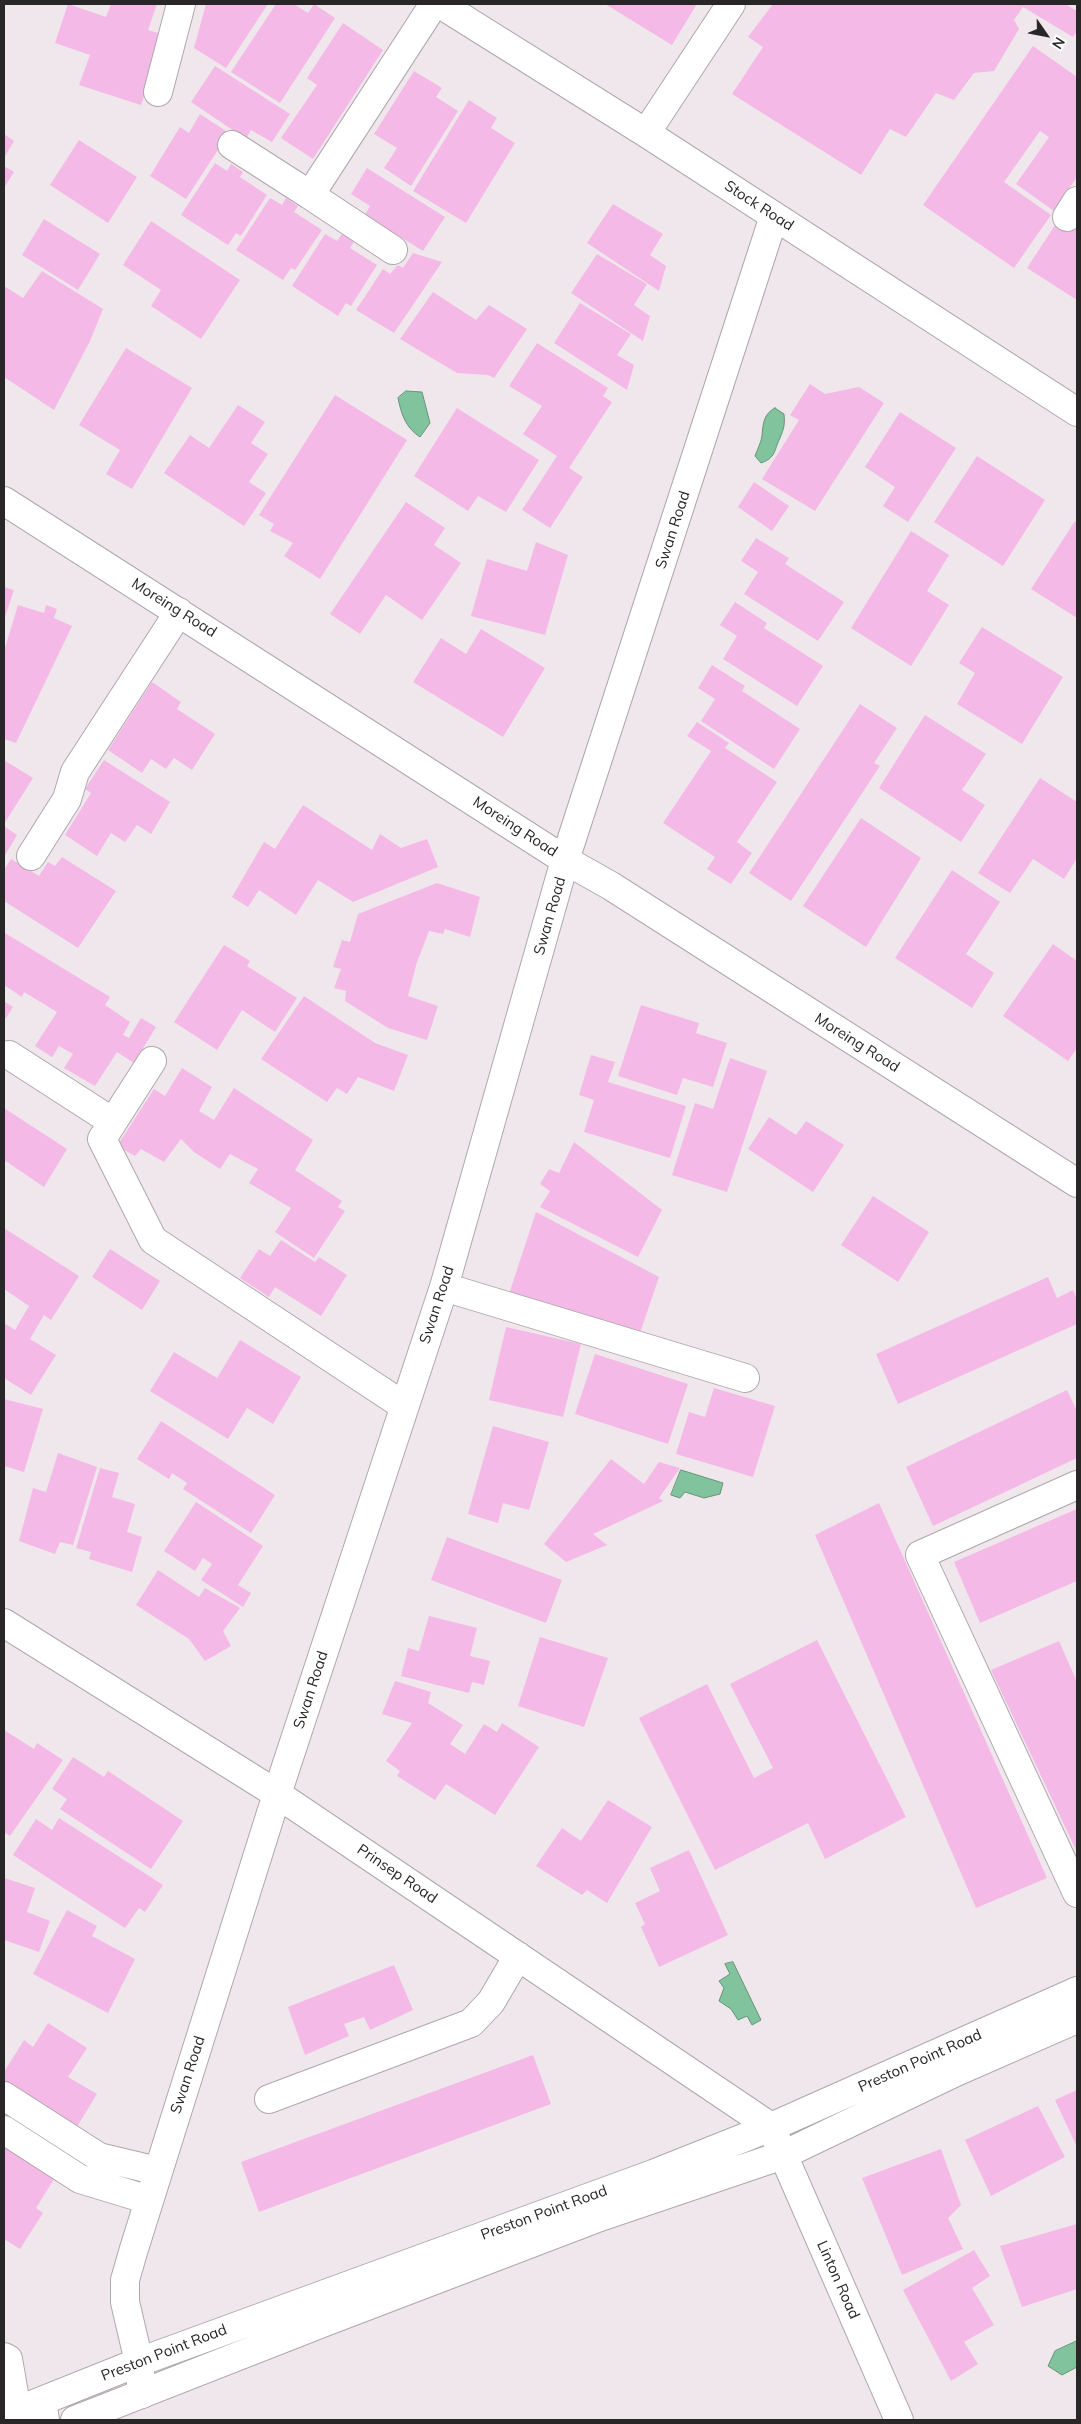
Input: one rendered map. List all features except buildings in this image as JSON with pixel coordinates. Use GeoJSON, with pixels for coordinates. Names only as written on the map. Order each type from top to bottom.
{"type":"FeatureCollection","features":[{"type":"Feature","properties":{"kind":"street"},"geometry":{"type":"LineString","coordinates":[[158,92],[181,4]]}},
{"type":"Feature","properties":{"kind":"street"},"geometry":{"type":"LineString","coordinates":[[310,195],[434,4]]}},
{"type":"Feature","properties":{"kind":"street","name":"Stock Road"},"geometry":{"type":"LineString","coordinates":[[440,4],[646,133],[1077,412]]}},
{"type":"Feature","properties":{"kind":"street"},"geometry":{"type":"LineString","coordinates":[[646,133],[731,4]]}},
{"type":"Feature","properties":{"kind":"street"},"geometry":{"type":"LineString","coordinates":[[232,145],[393,250]]}},
{"type":"Feature","properties":{"kind":"street","name":"Swan Road"},"geometry":{"type":"LineString","coordinates":[[142,2394],[139,2362],[125,2302],[125,2280],[277,1794],[444,1287],[565,860],[774,216]]}},
{"type":"Feature","properties":{"kind":"street","name":"Moreing Road"},"geometry":{"type":"LineString","coordinates":[[4,501],[565,860],[611,886],[1077,1183]]}},
{"type":"Feature","properties":{"kind":"street"},"geometry":{"type":"LineString","coordinates":[[31,856],[67,799],[75,772],[179,612]]}},
{"type":"Feature","properties":{"kind":"street"},"geometry":{"type":"LineString","coordinates":[[9,1055],[113,1122]]}},
{"type":"Feature","properties":{"kind":"street"},"geometry":{"type":"LineString","coordinates":[[152,1061],[102,1139],[153,1240],[404,1406]]}},
{"type":"Feature","properties":{"kind":"street"},"geometry":{"type":"LineString","coordinates":[[444,1287],[745,1378]]}},
{"type":"Feature","properties":{"kind":"street"},"geometry":{"type":"LineString","coordinates":[[1077,1485],[920,1555],[1077,1893]]}},
{"type":"Feature","properties":{"kind":"street","name":"Prinsep Road"},"geometry":{"type":"LineString","coordinates":[[4,1623],[277,1794],[518,1956],[777,2141]]}},
{"type":"Feature","properties":{"kind":"street"},"geometry":{"type":"LineString","coordinates":[[269,2099],[470,2023],[491,2002],[518,1956]]}},
{"type":"Feature","properties":{"kind":"street","name":"Preston Point Road"},"geometry":{"type":"LineString","coordinates":[[27,2412],[139,2362],[653,2174],[777,2141],[1077,1991]]}},
{"type":"Feature","properties":{"kind":"street","name":"Preston Point Road"},"geometry":{"type":"LineString","coordinates":[[75,2420],[591,2221],[777,2141],[956,2072],[1077,2019]]}},
{"type":"Feature","properties":{"kind":"street"},"geometry":{"type":"LineString","coordinates":[[4,2096],[99,2157],[158,2171]]}},
{"type":"Feature","properties":{"kind":"street"},"geometry":{"type":"LineString","coordinates":[[4,2130],[80,2179],[149,2200]]}},
{"type":"Feature","properties":{"kind":"street","name":"Linton Road"},"geometry":{"type":"LineString","coordinates":[[777,2141],[899,2420]]}},
{"type":"Feature","properties":{"kind":"street"},"geometry":{"type":"LineString","coordinates":[[4,2356],[8,2359],[27,2412]]}},
{"type":"Feature","properties":{"kind":"shaded area"},"geometry":{"type":"Polygon","coordinates":[[[406,391],[422,392],[430,423],[420,437],[408,425],[401,410],[398,398],[406,391]]]}},
{"type":"Feature","properties":{"kind":"shaded area"},"geometry":{"type":"Polygon","coordinates":[[[775,408],[784,414],[783,429],[772,456],[761,463],[755,456],[761,439],[764,420],[768,413],[775,408]]]}},
{"type":"Feature","properties":{"kind":"shaded area"},"geometry":{"type":"Polygon","coordinates":[[[681,1470],[723,1483],[720,1494],[704,1498],[685,1492],[680,1498],[671,1495],[681,1470]]]}},
{"type":"Feature","properties":{"kind":"shaded area"},"geometry":{"type":"Polygon","coordinates":[[[733,1962],[761,2020],[752,2025],[747,2016],[738,2020],[731,2009],[719,2001],[724,1988],[719,1981],[730,1974],[725,1964],[733,1962]]]}},
{"type":"Feature","properties":{"kind":"shaded area"},"geometry":{"type":"Polygon","coordinates":[[[1077,2341],[1077,2367],[1062,2375],[1048,2366],[1055,2351],[1077,2341]]]}}]}
